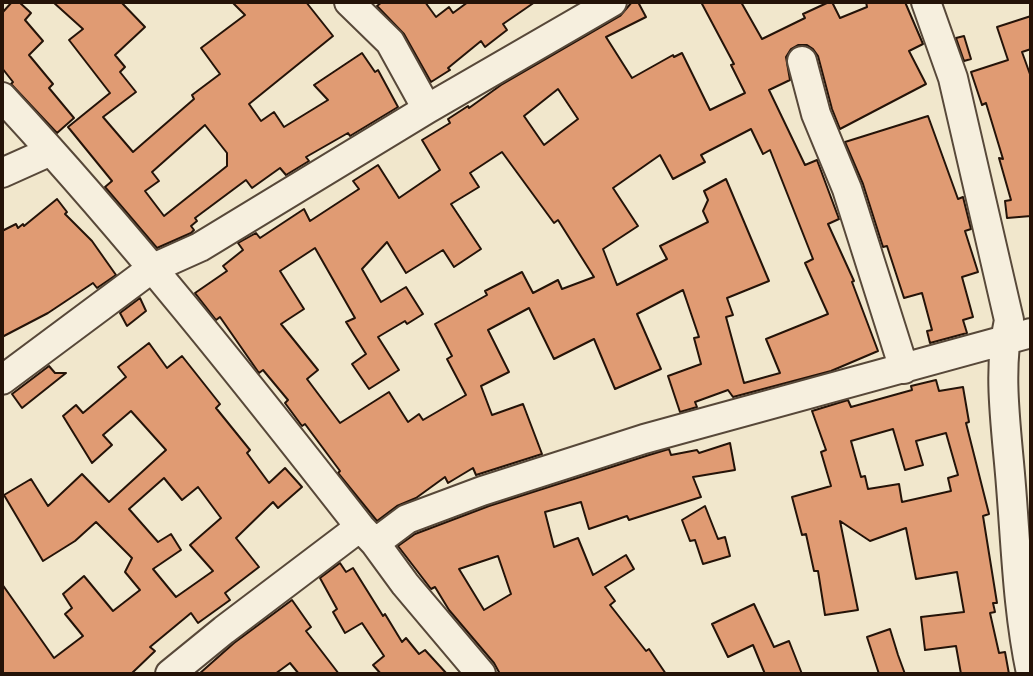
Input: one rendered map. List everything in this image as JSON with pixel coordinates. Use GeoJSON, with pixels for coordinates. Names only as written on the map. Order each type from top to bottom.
{"type":"FeatureCollection","features":[{"type":"Feature","properties":{"kind":"street"},"geometry":{"type":"LineString","coordinates":[[349,2],[390,42],[427,109]]}},
{"type":"Feature","properties":{"kind":"street"},"geometry":{"type":"LineString","coordinates":[[2,380],[151,269],[200,247],[427,109],[612,2]]}},
{"type":"Feature","properties":{"kind":"street"},"geometry":{"type":"LineString","coordinates":[[926,2],[953,78],[1009,320],[1018,336],[1005,407],[1025,637],[1031,673]]}},
{"type":"Feature","properties":{"kind":"street"},"geometry":{"type":"LineString","coordinates":[[802,61],[816,114],[847,189],[904,369]]}},
{"type":"Feature","properties":{"kind":"street"},"geometry":{"type":"LineString","coordinates":[[2,97],[51,150],[242,376],[405,584],[481,674]]}},
{"type":"Feature","properties":{"kind":"street"},"geometry":{"type":"LineString","coordinates":[[2,173],[51,150]]}},
{"type":"Feature","properties":{"kind":"street"},"geometry":{"type":"LineString","coordinates":[[170,674],[224,630],[368,535],[407,519],[495,486],[644,439],[1018,336]]}},
{"type":"Feature","properties":{"kind":"building"},"geometry":{"type":"Polygon","coordinates":[[[12,2],[19,2],[31,13],[25,20],[43,41],[29,55],[53,84],[49,88],[74,118],[57,133],[11,84],[13,82],[2,68],[2,13],[12,2]]]}},
{"type":"Feature","properties":{"kind":"building"},"geometry":{"type":"Polygon","coordinates":[[[53,2],[121,2],[145,27],[115,55],[125,67],[120,72],[136,92],[103,117],[133,152],[194,99],[192,95],[220,74],[201,48],[245,15],[232,2],[306,2],[333,36],[249,104],[261,121],[274,112],[284,127],[328,100],[314,85],[362,53],[375,72],[378,70],[398,107],[350,136],[348,133],[306,157],[309,161],[286,175],[280,168],[252,188],[246,180],[195,218],[197,221],[191,226],[194,230],[191,233],[157,248],[105,187],[112,181],[68,127],[110,93],[69,40],[83,29],[53,2]],[[205,125],[152,172],[159,181],[145,191],[164,216],[227,166],[227,153],[205,125]]]}},
{"type":"Feature","properties":{"kind":"building"},"geometry":{"type":"Polygon","coordinates":[[[382,2],[425,2],[436,17],[449,7],[453,13],[468,2],[535,2],[503,24],[507,30],[485,47],[481,41],[448,68],[450,70],[431,82],[404,34],[377,6],[382,2]]]}},
{"type":"Feature","properties":{"kind":"building"},"geometry":{"type":"Polygon","coordinates":[[[632,2],[638,2],[646,17],[606,37],[632,78],[673,55],[674,57],[682,53],[710,110],[745,93],[731,65],[734,64],[701,2],[741,2],[762,39],[805,18],[803,14],[829,2],[832,2],[840,18],[867,7],[866,2],[905,2],[923,44],[909,51],[926,84],[840,129],[818,56],[807,45],[798,45],[791,49],[786,57],[790,80],[769,90],[805,165],[817,160],[839,219],[828,224],[854,281],[852,282],[878,351],[831,371],[733,397],[728,390],[695,402],[697,407],[680,412],[668,376],[701,364],[694,338],[699,337],[683,290],[637,314],[661,369],[615,389],[594,339],[554,359],[529,308],[488,330],[509,372],[481,386],[492,415],[523,404],[542,454],[476,475],[473,468],[448,483],[445,477],[377,521],[338,473],[340,471],[305,424],[302,426],[285,403],[288,400],[263,370],[259,373],[220,317],[216,320],[195,293],[227,271],[223,266],[243,250],[238,243],[256,233],[260,238],[304,209],[310,221],[359,189],[353,181],[378,165],[399,198],[440,170],[422,140],[450,123],[448,119],[501,85],[620,16],[632,2]],[[558,89],[524,116],[544,145],[578,119],[558,89]],[[751,129],[701,155],[705,162],[673,179],[660,155],[613,188],[638,226],[603,249],[617,285],[667,259],[660,246],[708,222],[703,211],[708,200],[704,191],[726,179],[769,281],[727,298],[733,315],[726,317],[744,383],[780,373],[766,339],[828,314],[805,263],[813,259],[770,150],[763,154],[751,129]],[[502,152],[470,173],[479,187],[451,204],[481,249],[454,267],[443,250],[406,273],[387,242],[362,269],[381,302],[406,287],[423,314],[378,337],[399,370],[369,389],[352,364],[366,354],[346,322],[355,318],[315,248],[280,271],[304,309],[281,324],[318,370],[307,379],[340,423],[389,392],[408,422],[419,414],[423,420],[466,395],[447,359],[452,356],[435,324],[487,295],[485,291],[522,272],[533,293],[558,280],[562,289],[594,277],[558,220],[554,223],[502,152]]]}},
{"type":"Feature","properties":{"kind":"building"},"geometry":{"type":"Polygon","coordinates":[[[1031,16],[1031,49],[1022,52],[1031,77],[1031,216],[1007,218],[1005,201],[1011,200],[999,158],[1003,159],[986,103],[982,105],[971,72],[1008,60],[997,27],[1031,16]]]}},
{"type":"Feature","properties":{"kind":"building"},"geometry":{"type":"Polygon","coordinates":[[[964,36],[971,59],[964,61],[956,38],[964,36]]]}},
{"type":"Feature","properties":{"kind":"building"},"geometry":{"type":"Polygon","coordinates":[[[928,116],[958,199],[963,197],[971,229],[965,231],[978,272],[962,277],[973,317],[963,320],[967,333],[930,343],[927,331],[932,330],[922,293],[904,298],[887,246],[883,247],[863,184],[845,142],[928,116]]]}},
{"type":"Feature","properties":{"kind":"building"},"geometry":{"type":"Polygon","coordinates":[[[57,199],[67,212],[65,214],[92,241],[116,275],[97,288],[93,283],[48,313],[2,337],[2,231],[16,224],[18,228],[23,224],[24,226],[57,199]]]}},
{"type":"Feature","properties":{"kind":"building"},"geometry":{"type":"Polygon","coordinates":[[[140,298],[146,311],[127,326],[120,313],[140,298]]]}},
{"type":"Feature","properties":{"kind":"building"},"geometry":{"type":"Polygon","coordinates":[[[149,343],[167,368],[182,356],[220,404],[216,408],[250,450],[247,453],[269,483],[285,468],[302,487],[278,508],[273,502],[236,538],[259,567],[225,593],[230,600],[198,623],[191,613],[150,647],[155,651],[131,674],[2,674],[2,584],[54,658],[83,636],[65,614],[72,608],[63,594],[84,576],[113,611],[140,590],[125,572],[132,558],[96,522],[75,541],[43,561],[4,495],[31,479],[48,506],[82,474],[109,502],[166,450],[131,411],[103,435],[112,445],[92,463],[63,416],[76,405],[83,413],[126,377],[118,367],[149,343]],[[164,478],[129,509],[158,542],[171,534],[181,550],[153,569],[176,597],[213,571],[190,545],[221,518],[198,487],[182,500],[164,478]]]}},
{"type":"Feature","properties":{"kind":"building"},"geometry":{"type":"Polygon","coordinates":[[[49,366],[55,373],[66,373],[22,408],[12,394],[49,366]]]}},
{"type":"Feature","properties":{"kind":"building"},"geometry":{"type":"Polygon","coordinates":[[[936,380],[939,391],[963,387],[969,422],[966,423],[989,514],[983,516],[997,603],[993,603],[995,612],[990,613],[999,653],[1005,652],[1009,674],[961,674],[956,646],[925,650],[921,617],[964,612],[957,572],[916,579],[906,528],[870,541],[840,521],[858,610],[825,615],[818,571],[814,571],[806,534],[802,535],[792,497],[831,486],[821,452],[826,450],[812,411],[848,400],[851,407],[912,390],[911,386],[936,380]],[[893,429],[851,441],[861,477],[865,476],[868,489],[899,484],[902,502],[951,491],[948,478],[958,475],[946,433],[916,441],[923,465],[905,470],[893,429]]]}},
{"type":"Feature","properties":{"kind":"building"},"geometry":{"type":"Polygon","coordinates":[[[730,443],[735,470],[693,477],[701,497],[629,520],[627,516],[589,529],[581,502],[545,512],[554,547],[578,538],[593,575],[626,555],[634,569],[605,587],[615,601],[610,605],[646,651],[649,649],[666,674],[500,674],[494,663],[449,610],[435,587],[431,589],[398,546],[415,534],[489,506],[649,455],[669,449],[671,455],[697,450],[699,453],[730,443]],[[498,556],[459,569],[484,610],[511,594],[498,556]]]}},
{"type":"Feature","properties":{"kind":"building"},"geometry":{"type":"Polygon","coordinates":[[[705,506],[718,539],[725,537],[730,556],[703,564],[695,540],[690,541],[682,520],[705,506]]]}},
{"type":"Feature","properties":{"kind":"building"},"geometry":{"type":"Polygon","coordinates":[[[340,563],[346,572],[353,568],[402,642],[406,638],[419,654],[425,650],[447,674],[381,674],[373,665],[384,656],[362,623],[345,633],[333,612],[337,609],[320,578],[340,563]]]}},
{"type":"Feature","properties":{"kind":"building"},"geometry":{"type":"Polygon","coordinates":[[[292,600],[311,627],[306,631],[339,674],[299,674],[290,663],[275,674],[199,674],[234,643],[292,600]]]}},
{"type":"Feature","properties":{"kind":"building"},"geometry":{"type":"Polygon","coordinates":[[[754,604],[774,647],[789,641],[802,674],[765,674],[753,645],[728,657],[712,624],[754,604]]]}},
{"type":"Feature","properties":{"kind":"building"},"geometry":{"type":"Polygon","coordinates":[[[890,629],[905,674],[879,674],[867,637],[890,629]]]}}]}
